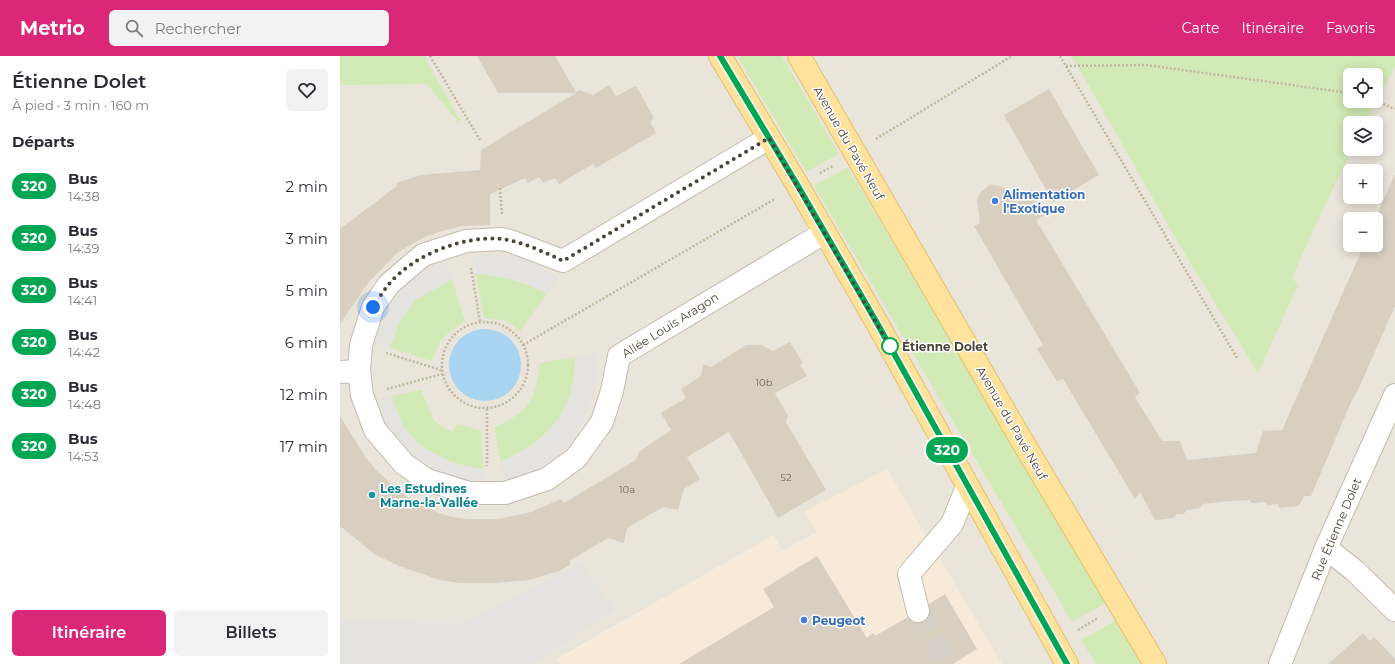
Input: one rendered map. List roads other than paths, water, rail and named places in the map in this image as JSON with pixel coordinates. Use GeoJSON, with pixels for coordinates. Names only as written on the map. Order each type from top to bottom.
{"type":"FeatureCollection","features":[{"type":"Feature","properties":{"kind":"main road"},"geometry":{"type":"LineString","coordinates":[[720,56],[798,186],[877,323],[967,487],[1067,664]]}},
{"type":"Feature","properties":{"kind":"main road","name":"Avenue du Pavé Neuf"},"geometry":{"type":"LineString","coordinates":[[798,56],[1015,430],[1155,664]]}},
{"type":"Feature","properties":{"kind":"street","name":"Allée Louis Aragon"},"geometry":{"type":"LineString","coordinates":[[769,138],[563,261],[506,240],[466,240],[423,256],[389,284],[373,307],[361,345],[349,371],[362,395],[376,430],[404,464],[427,480],[469,493],[505,493],[547,479],[576,458],[602,422],[612,391],[618,356],[824,233]]}},
{"type":"Feature","properties":{"kind":"street","name":"Rue Étienne Dolet"},"geometry":{"type":"LineString","coordinates":[[1280,664],[1326,548],[1395,395]]}},
{"type":"Feature","properties":{"kind":"street"},"geometry":{"type":"LineString","coordinates":[[918,611],[909,574],[952,524],[967,487]]}},
{"type":"Feature","properties":{"kind":"street"},"geometry":{"type":"LineString","coordinates":[[1326,548],[1355,571],[1395,610]]}},
{"type":"Feature","properties":{"kind":"water"},"geometry":{"type":"Polygon","coordinates":[[[478,329],[492,329],[499,331],[511,339],[519,351],[521,365],[519,379],[511,391],[499,399],[492,401],[478,401],[471,399],[459,391],[451,379],[449,372],[449,358],[451,351],[459,339],[471,331],[478,329]]]}},
{"type":"Feature","properties":{"kind":"tunnel"},"geometry":{"type":"LineString","coordinates":[[918,611],[947,664]]}},
{"type":"Feature","properties":{"kind":"place","name":"Alimentation l'Exotique"},"geometry":{"type":"Point","coordinates":[995,201]}},
{"type":"Feature","properties":{"kind":"place","name":"Étienne Dolet"},"geometry":{"type":"Point","coordinates":[890,346]}},
{"type":"Feature","properties":{"kind":"place","name":"Les Estudines Marne-la-Vallée"},"geometry":{"type":"Point","coordinates":[372,495]}},
{"type":"Feature","properties":{"kind":"place","name":"Peugeot"},"geometry":{"type":"Point","coordinates":[804,620]}}]}
